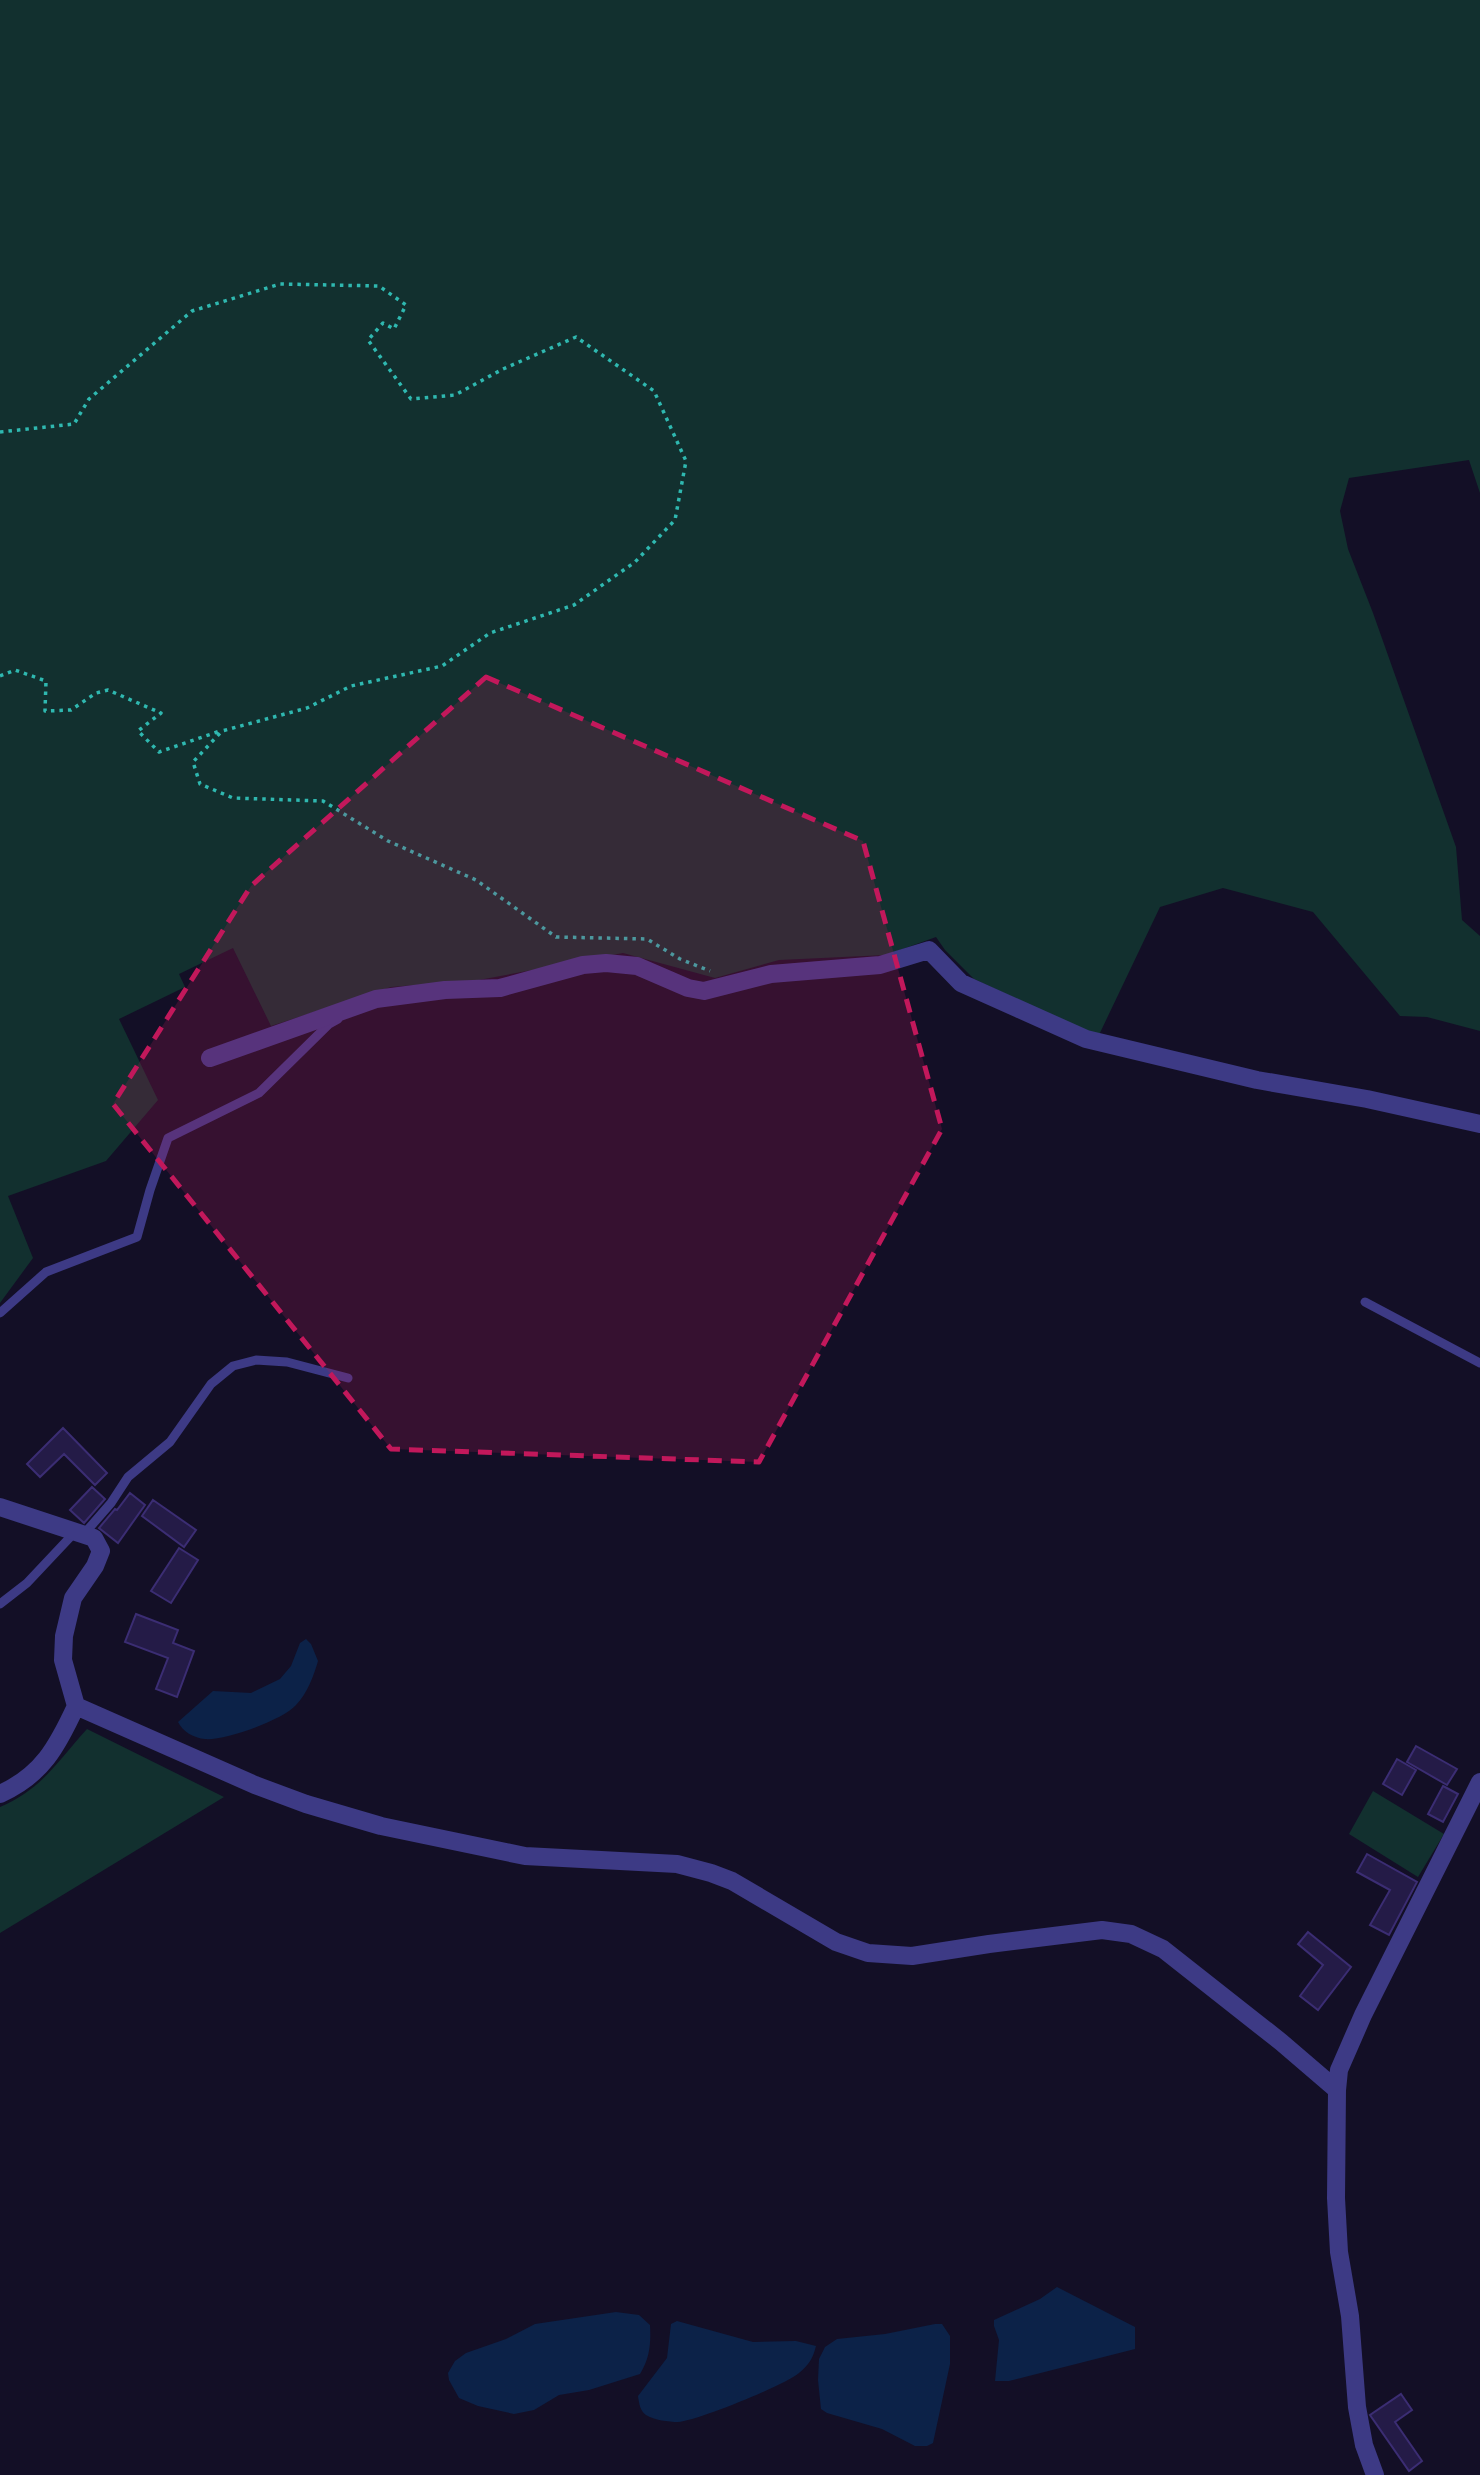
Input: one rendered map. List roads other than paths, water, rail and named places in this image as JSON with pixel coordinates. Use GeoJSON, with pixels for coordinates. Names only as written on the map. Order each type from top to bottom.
{"type":"FeatureCollection","features":[{"type":"Feature","properties":{"kind":"street"},"geometry":{"type":"LineString","coordinates":[[210,1058],[370,1001],[445,990],[500,988],[583,965],[606,963],[645,968],[688,988],[704,991],[786,972],[869,967],[929,950],[961,983],[1086,1039],[1257,1080],[1367,1099],[1480,1124]]}},
{"type":"Feature","properties":{"kind":"street"},"geometry":{"type":"LineString","coordinates":[[0,1507],[94,1538],[101,1551],[95,1566],[73,1598],[64,1636],[62,1660],[76,1706],[59,1743],[40,1767],[23,1783],[0,1794]]}},
{"type":"Feature","properties":{"kind":"street"},"geometry":{"type":"LineString","coordinates":[[76,1706],[255,1785],[306,1804],[381,1826],[526,1856],[677,1864],[711,1873],[733,1881],[836,1942],[868,1953],[912,1956],[1102,1930],[1131,1934],[1163,1949],[1337,2090]]}},
{"type":"Feature","properties":{"kind":"street"},"geometry":{"type":"LineString","coordinates":[[1375,2475],[1364,2445],[1357,2407],[1350,2316],[1339,2252],[1336,2198],[1339,2070],[1363,2015],[1480,1782]]}},
{"type":"Feature","properties":{"kind":"lane"},"geometry":{"type":"LineString","coordinates":[[0,1313],[46,1272],[137,1237],[168,1138],[259,1093],[329,1024],[370,1001]]}},
{"type":"Feature","properties":{"kind":"lane"},"geometry":{"type":"LineString","coordinates":[[1366,1302],[1480,1363]]}},
{"type":"Feature","properties":{"kind":"lane"},"geometry":{"type":"LineString","coordinates":[[0,1604],[27,1583],[111,1503],[128,1476],[170,1443],[211,1384],[233,1366],[256,1360],[286,1362],[348,1378]]}},
{"type":"Feature","properties":{"kind":"water"},"geometry":{"type":"Polygon","coordinates":[[[306,1639],[318,1661],[307,1690],[289,1711],[253,1728],[214,1739],[193,1736],[180,1726],[178,1722],[213,1691],[251,1693],[280,1679],[291,1666],[300,1643],[306,1639]]]}},
{"type":"Feature","properties":{"kind":"water"},"geometry":{"type":"Polygon","coordinates":[[[1057,2287],[1135,2327],[1135,2349],[1009,2381],[995,2381],[999,2340],[994,2320],[1040,2299],[1057,2287]]]}},
{"type":"Feature","properties":{"kind":"water"},"geometry":{"type":"Polygon","coordinates":[[[616,2312],[639,2315],[650,2325],[649,2350],[640,2374],[589,2390],[559,2395],[534,2410],[514,2414],[478,2406],[459,2398],[449,2380],[448,2373],[455,2361],[466,2353],[506,2339],[535,2324],[616,2312]]]}},
{"type":"Feature","properties":{"kind":"water"},"geometry":{"type":"Polygon","coordinates":[[[677,2321],[753,2342],[796,2341],[816,2346],[805,2367],[777,2386],[703,2416],[678,2422],[662,2420],[644,2413],[638,2396],[667,2358],[671,2324],[677,2321]]]}},
{"type":"Feature","properties":{"kind":"water"},"geometry":{"type":"Polygon","coordinates":[[[942,2324],[950,2336],[950,2364],[933,2443],[915,2446],[882,2429],[821,2409],[819,2359],[825,2347],[837,2339],[885,2334],[942,2324]]]}}]}
